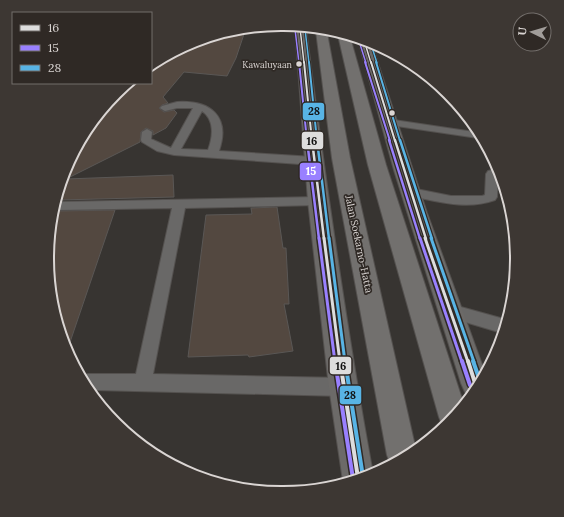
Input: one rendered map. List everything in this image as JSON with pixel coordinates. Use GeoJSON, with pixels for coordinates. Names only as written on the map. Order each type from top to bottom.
{"type":"FeatureCollection","features":[{"type":"Feature","properties":{"kind":"highway","name":"Jalan Soekarno-Hatta"},"geometry":{"type":"LineString","coordinates":[[321,34],[341,158],[401,452]]}},
{"type":"Feature","properties":{"kind":"highway"},"geometry":{"type":"LineString","coordinates":[[344,40],[377,165],[451,411]]}},
{"type":"Feature","properties":{"kind":"main road"},"geometry":{"type":"LineString","coordinates":[[300,31],[318,201],[343,387],[357,473]]}},
{"type":"Feature","properties":{"kind":"main road"},"geometry":{"type":"LineString","coordinates":[[366,47],[387,122],[474,380]]}},
{"type":"Feature","properties":{"kind":"lane"},"geometry":{"type":"LineString","coordinates":[[165,108],[180,104],[199,107],[208,111],[214,117],[217,130],[216,146],[212,154]]}},
{"type":"Feature","properties":{"kind":"lane"},"geometry":{"type":"LineString","coordinates":[[174,152],[199,107]]}},
{"type":"Feature","properties":{"kind":"lane"},"geometry":{"type":"LineString","coordinates":[[387,122],[473,134]]}},
{"type":"Feature","properties":{"kind":"lane"},"geometry":{"type":"LineString","coordinates":[[147,132],[146,140],[154,146],[174,152],[314,161]]}},
{"type":"Feature","properties":{"kind":"lane"},"geometry":{"type":"LineString","coordinates":[[410,192],[467,201],[483,201],[491,197],[492,174]]}},
{"type":"Feature","properties":{"kind":"lane"},"geometry":{"type":"LineString","coordinates":[[61,206],[179,205],[318,201]]}},
{"type":"Feature","properties":{"kind":"lane"},"geometry":{"type":"LineString","coordinates":[[143,382],[179,205]]}},
{"type":"Feature","properties":{"kind":"lane"},"geometry":{"type":"LineString","coordinates":[[450,311],[499,325]]}},
{"type":"Feature","properties":{"kind":"lane"},"geometry":{"type":"LineString","coordinates":[[91,382],[143,382],[232,386],[343,387]]}},
{"type":"Feature","properties":{"kind":"building"},"geometry":{"type":"Polygon","coordinates":[[[244,34],[236,58],[227,76],[184,72],[163,97],[168,103],[159,108],[164,112],[174,110],[177,113],[166,128],[153,135],[153,131],[146,128],[141,132],[140,142],[70,177],[78,158],[93,132],[111,108],[132,87],[136,84],[152,84],[152,72],[181,54],[209,43],[244,34]]]}},
{"type":"Feature","properties":{"kind":"building"},"geometry":{"type":"Polygon","coordinates":[[[173,175],[174,197],[62,200],[69,179],[173,175]]]}},
{"type":"Feature","properties":{"kind":"building"},"geometry":{"type":"Polygon","coordinates":[[[277,207],[283,248],[286,248],[289,304],[284,304],[293,351],[249,357],[248,355],[188,357],[206,215],[252,214],[251,208],[277,207]]]}},
{"type":"Feature","properties":{"kind":"building"},"geometry":{"type":"Polygon","coordinates":[[[115,210],[70,341],[62,317],[56,288],[54,258],[56,229],[60,211],[115,210]]]}},
{"type":"Feature","properties":{"kind":"transit line","name":"15"},"geometry":{"type":"LineString","coordinates":[[295,31],[321,254],[352,475]]}},
{"type":"Feature","properties":{"kind":"transit line","name":"16"},"geometry":{"type":"LineString","coordinates":[[300,31],[326,254],[357,473]]}},
{"type":"Feature","properties":{"kind":"transit line","name":"28"},"geometry":{"type":"LineString","coordinates":[[305,32],[331,253],[362,471]]}},
{"type":"Feature","properties":{"kind":"transit line","name":"15"},"geometry":{"type":"LineString","coordinates":[[360,45],[412,214],[470,385]]}},
{"type":"Feature","properties":{"kind":"transit line","name":"16"},"geometry":{"type":"LineString","coordinates":[[366,47],[417,213],[474,380]]}},
{"type":"Feature","properties":{"kind":"transit line","name":"28"},"geometry":{"type":"LineString","coordinates":[[373,50],[422,211],[478,374]]}},
{"type":"Feature","properties":{"kind":"place","name":"Kawaluyaan"},"geometry":{"type":"Point","coordinates":[299,64]}}]}
